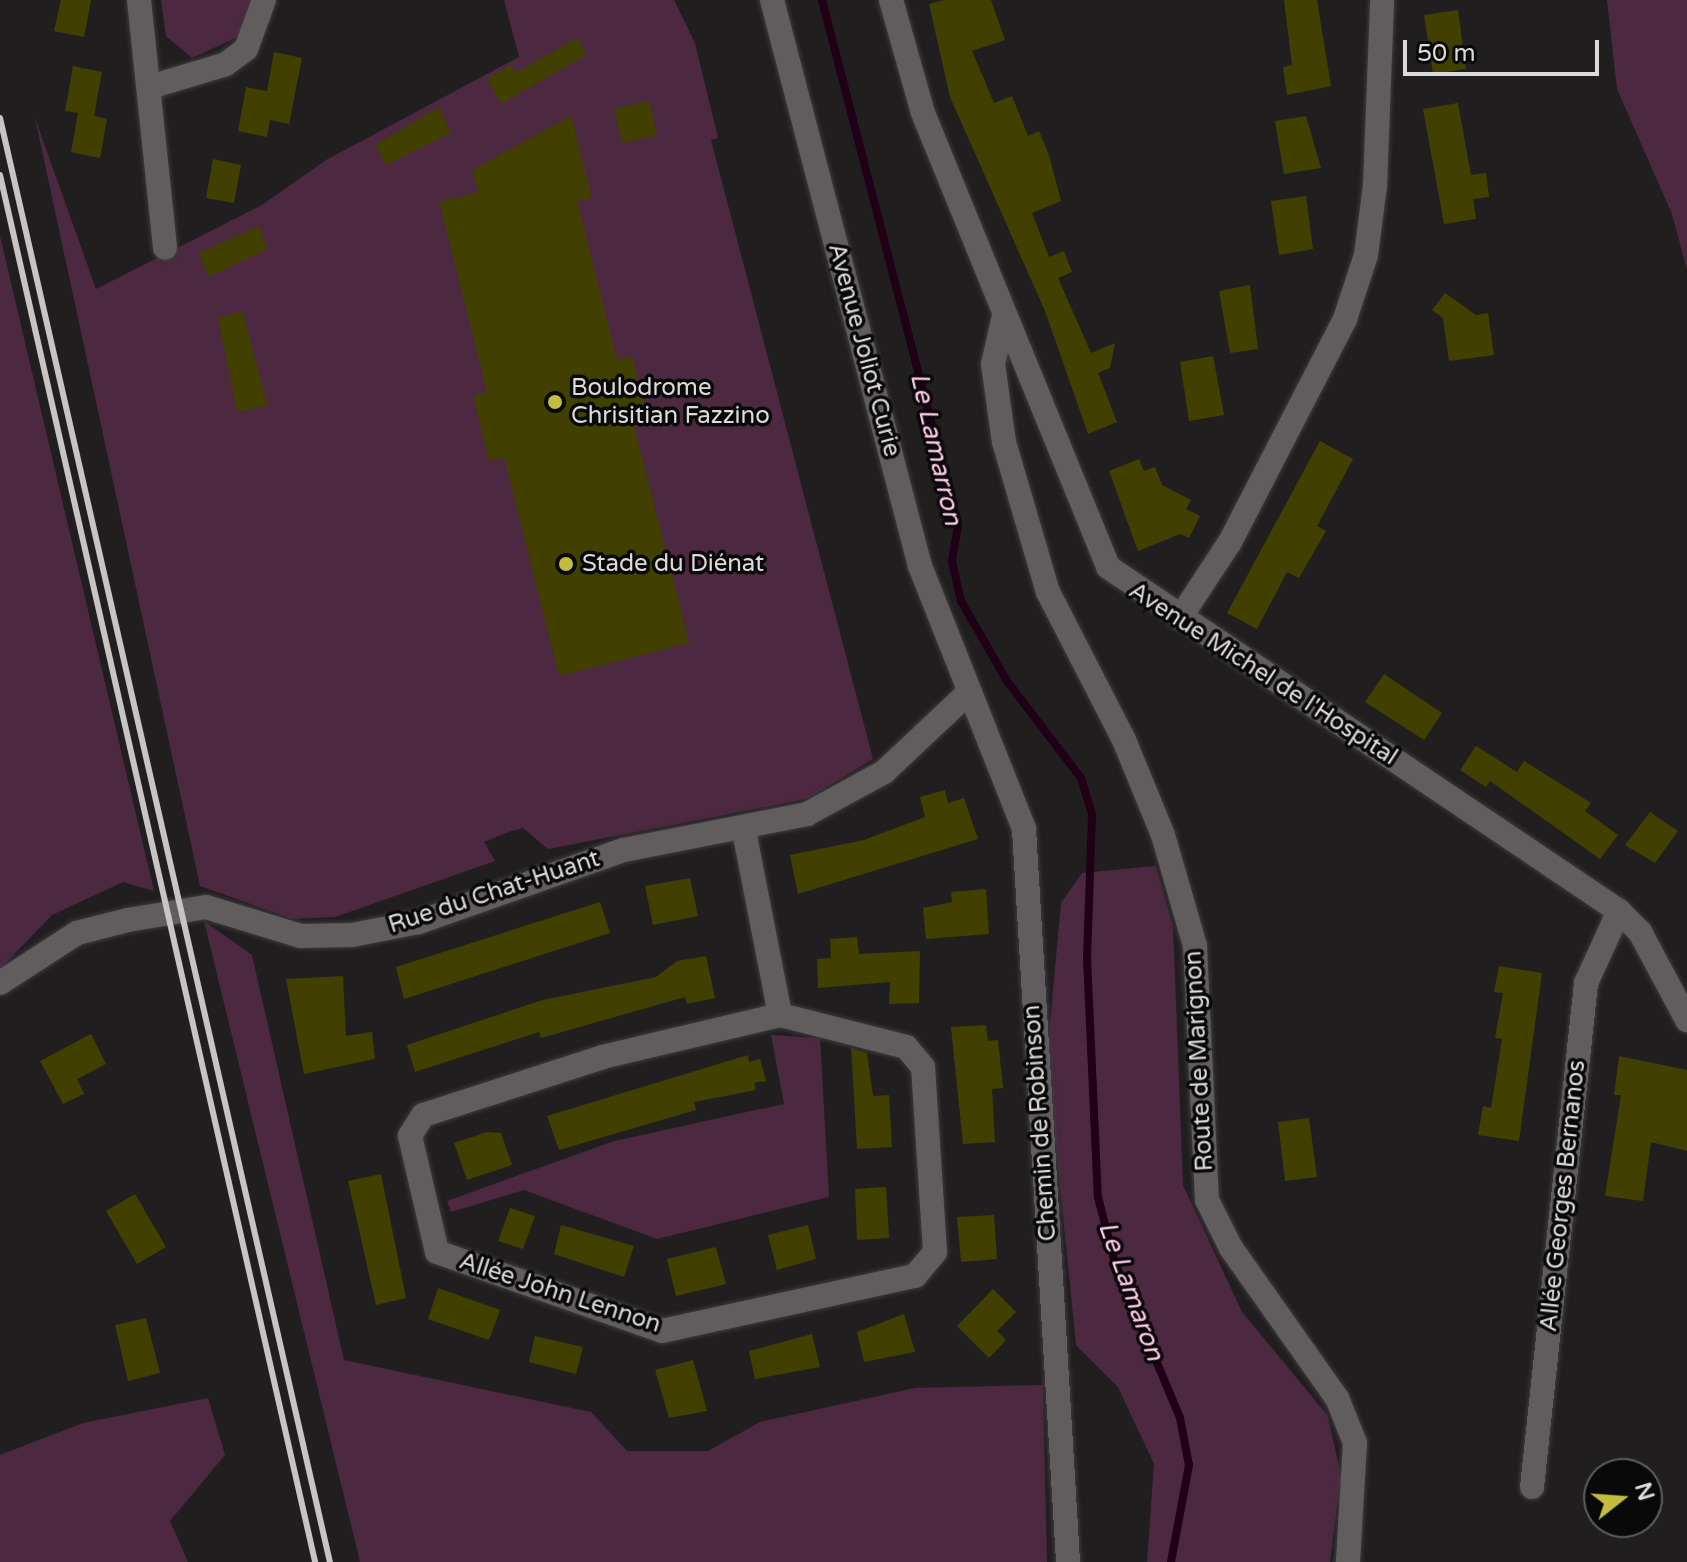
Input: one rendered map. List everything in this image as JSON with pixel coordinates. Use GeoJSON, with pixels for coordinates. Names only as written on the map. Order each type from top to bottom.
{"type":"FeatureCollection","features":[{"type":"Feature","properties":{"kind":"street"},"geometry":{"type":"LineString","coordinates":[[139,0],[165,248]]}},
{"type":"Feature","properties":{"kind":"street"},"geometry":{"type":"LineString","coordinates":[[150,87],[226,64],[246,49],[264,0]]}},
{"type":"Feature","properties":{"kind":"street","name":"Avenue Joliot Curie"},"geometry":{"type":"LineString","coordinates":[[772,0],[920,566],[966,695]]}},
{"type":"Feature","properties":{"kind":"street","name":"Avenue Michel de l'Hospital"},"geometry":{"type":"LineString","coordinates":[[891,0],[923,113],[1108,567],[1619,911],[1640,932],[1687,1020]]}},
{"type":"Feature","properties":{"kind":"street"},"geometry":{"type":"LineString","coordinates":[[1180,618],[1230,542],[1349,306],[1375,186],[1382,0]]}},
{"type":"Feature","properties":{"kind":"street","name":"Route de Marignon"},"geometry":{"type":"LineString","coordinates":[[1004,316],[993,364],[1004,442],[1048,592],[1124,740],[1163,835],[1195,946],[1207,1200],[1231,1248],[1337,1398],[1355,1443],[1348,1562]]}},
{"type":"Feature","properties":{"kind":"street","name":"Rue du Chat-Huant"},"geometry":{"type":"LineString","coordinates":[[0,983],[77,933],[128,920],[206,907],[301,936],[352,935],[419,922],[624,850],[744,831],[851,793],[966,695]]}},
{"type":"Feature","properties":{"kind":"street","name":"Chemin de Robinson"},"geometry":{"type":"LineString","coordinates":[[966,695],[1024,829],[1068,1562]]}},
{"type":"Feature","properties":{"kind":"street"},"geometry":{"type":"LineString","coordinates":[[744,831],[780,1015]]}},
{"type":"Feature","properties":{"kind":"street","name":"Allée Georges Bernanos"},"geometry":{"type":"LineString","coordinates":[[1532,1487],[1586,983],[1619,911]]}},
{"type":"Feature","properties":{"kind":"street","name":"Allée John Lennon"},"geometry":{"type":"LineString","coordinates":[[780,1015],[906,1047],[923,1067],[935,1252],[915,1276],[662,1331],[437,1252],[410,1136],[423,1115],[603,1057],[780,1015]]}},
{"type":"Feature","properties":{"kind":"shaded area"},"geometry":{"type":"Polygon","coordinates":[[[161,0],[252,0],[238,37],[192,58],[166,36],[161,0]]]}},
{"type":"Feature","properties":{"kind":"shaded area","name":"Stade du Diénat"},"geometry":{"type":"Polygon","coordinates":[[[504,0],[674,0],[695,43],[718,138],[711,140],[873,759],[809,798],[771,806],[548,849],[523,828],[511,831],[484,842],[495,861],[335,917],[292,919],[200,886],[35,118],[96,289],[262,205],[326,160],[519,57],[504,0]]]}},
{"type":"Feature","properties":{"kind":"shaded area"},"geometry":{"type":"Polygon","coordinates":[[[1607,0],[1687,0],[1687,270],[1672,214],[1617,89],[1607,0]]]}},
{"type":"Feature","properties":{"kind":"shaded area"},"geometry":{"type":"Polygon","coordinates":[[[0,236],[154,891],[123,882],[52,915],[0,969],[0,236]]]}},
{"type":"Feature","properties":{"kind":"shaded area"},"geometry":{"type":"Polygon","coordinates":[[[1156,866],[1173,926],[1183,1185],[1242,1312],[1328,1416],[1341,1476],[1330,1562],[1147,1562],[1154,1464],[1118,1387],[1076,1345],[1047,1057],[1061,903],[1082,873],[1156,866]]]}},
{"type":"Feature","properties":{"kind":"shaded area"},"geometry":{"type":"Polygon","coordinates":[[[204,921],[252,955],[344,1360],[591,1412],[627,1451],[708,1451],[760,1422],[915,1388],[1043,1385],[1047,1562],[360,1562],[204,921]]]}},
{"type":"Feature","properties":{"kind":"shaded area"},"geometry":{"type":"Polygon","coordinates":[[[771,1035],[820,1038],[829,1197],[657,1239],[524,1190],[451,1212],[447,1201],[614,1141],[784,1104],[771,1035]]]}},
{"type":"Feature","properties":{"kind":"shaded area"},"geometry":{"type":"Polygon","coordinates":[[[208,1398],[225,1455],[170,1521],[188,1562],[0,1562],[0,1455],[83,1423],[208,1398]]]}},
{"type":"Feature","properties":{"kind":"building"},"geometry":{"type":"Polygon","coordinates":[[[61,0],[91,0],[84,37],[54,31],[61,0]]]}},
{"type":"Feature","properties":{"kind":"building"},"geometry":{"type":"Polygon","coordinates":[[[944,0],[991,0],[1005,40],[972,51],[994,103],[1012,96],[1028,136],[1039,131],[1049,155],[1061,201],[1032,213],[1049,257],[1064,251],[1072,272],[1058,278],[1091,353],[1115,343],[1110,368],[1098,373],[1117,422],[1088,434],[1045,311],[950,97],[929,4],[944,0]]]}},
{"type":"Feature","properties":{"kind":"building"},"geometry":{"type":"Polygon","coordinates":[[[1284,0],[1317,0],[1331,86],[1287,95],[1283,67],[1292,65],[1284,0]]]}},
{"type":"Feature","properties":{"kind":"building"},"geometry":{"type":"Polygon","coordinates":[[[1458,10],[1466,69],[1433,74],[1424,15],[1458,10]]]}},
{"type":"Feature","properties":{"kind":"building"},"geometry":{"type":"Polygon","coordinates":[[[577,38],[586,55],[501,104],[487,79],[510,65],[515,73],[577,38]]]}},
{"type":"Feature","properties":{"kind":"building"},"geometry":{"type":"Polygon","coordinates":[[[274,52],[302,58],[289,124],[270,120],[267,137],[238,131],[246,87],[267,91],[274,52]]]}},
{"type":"Feature","properties":{"kind":"building"},"geometry":{"type":"Polygon","coordinates":[[[73,66],[102,72],[94,116],[107,119],[100,158],[71,152],[78,113],[65,111],[73,66]]]}},
{"type":"Feature","properties":{"kind":"building"},"geometry":{"type":"Polygon","coordinates":[[[649,101],[657,135],[622,143],[614,109],[649,101]]]}},
{"type":"Feature","properties":{"kind":"building"},"geometry":{"type":"Polygon","coordinates":[[[1458,103],[1471,175],[1486,173],[1489,197],[1473,199],[1476,219],[1444,224],[1423,109],[1458,103]]]}},
{"type":"Feature","properties":{"kind":"building"},"geometry":{"type":"Polygon","coordinates":[[[439,107],[451,133],[386,165],[375,145],[439,107]]]}},
{"type":"Feature","properties":{"kind":"building","name":"Boulodrome Chrisitian Fazzino"},"geometry":{"type":"Polygon","coordinates":[[[571,116],[592,198],[577,201],[617,360],[632,356],[649,421],[634,425],[689,643],[559,676],[504,457],[489,461],[473,396],[487,392],[439,202],[478,192],[472,170],[571,116]]]}},
{"type":"Feature","properties":{"kind":"building"},"geometry":{"type":"Polygon","coordinates":[[[1306,116],[1321,168],[1284,174],[1275,121],[1306,116]]]}},
{"type":"Feature","properties":{"kind":"building"},"geometry":{"type":"Polygon","coordinates":[[[213,159],[241,165],[234,203],[206,198],[213,159]]]}},
{"type":"Feature","properties":{"kind":"building"},"geometry":{"type":"Polygon","coordinates":[[[1306,196],[1313,249],[1279,255],[1271,201],[1306,196]]]}},
{"type":"Feature","properties":{"kind":"building"},"geometry":{"type":"Polygon","coordinates":[[[259,226],[268,249],[208,277],[199,253],[259,226]]]}},
{"type":"Feature","properties":{"kind":"building"},"geometry":{"type":"Polygon","coordinates":[[[1250,285],[1258,349],[1230,353],[1219,291],[1250,285]]]}},
{"type":"Feature","properties":{"kind":"building"},"geometry":{"type":"Polygon","coordinates":[[[1445,293],[1476,315],[1488,313],[1494,355],[1449,361],[1443,318],[1432,310],[1445,293]]]}},
{"type":"Feature","properties":{"kind":"building"},"geometry":{"type":"Polygon","coordinates":[[[242,311],[268,405],[237,412],[218,318],[242,311]]]}},
{"type":"Feature","properties":{"kind":"building"},"geometry":{"type":"Polygon","coordinates":[[[1213,356],[1224,415],[1189,421],[1180,362],[1213,356]]]}},
{"type":"Feature","properties":{"kind":"building"},"geometry":{"type":"Polygon","coordinates":[[[1320,441],[1353,459],[1317,526],[1326,531],[1299,578],[1287,572],[1257,629],[1227,613],[1320,441]]]}},
{"type":"Feature","properties":{"kind":"building"},"geometry":{"type":"Polygon","coordinates":[[[1139,459],[1144,471],[1155,467],[1162,485],[1191,500],[1186,509],[1200,516],[1189,538],[1180,534],[1138,551],[1109,471],[1139,459]]]}},
{"type":"Feature","properties":{"kind":"building"},"geometry":{"type":"Polygon","coordinates":[[[1384,674],[1442,713],[1424,740],[1365,702],[1384,674]]]}},
{"type":"Feature","properties":{"kind":"building"},"geometry":{"type":"Polygon","coordinates":[[[1476,746],[1517,772],[1524,761],[1591,803],[1585,811],[1618,835],[1600,859],[1490,781],[1486,787],[1460,770],[1476,746]]]}},
{"type":"Feature","properties":{"kind":"building"},"geometry":{"type":"Polygon","coordinates":[[[945,790],[948,803],[964,798],[978,839],[798,894],[790,855],[864,840],[925,817],[920,797],[945,790]]]}},
{"type":"Feature","properties":{"kind":"building"},"geometry":{"type":"Polygon","coordinates":[[[1650,812],[1678,831],[1655,863],[1625,845],[1650,812]]]}},
{"type":"Feature","properties":{"kind":"building"},"geometry":{"type":"Polygon","coordinates":[[[690,878],[698,916],[653,925],[645,886],[690,878]]]}},
{"type":"Feature","properties":{"kind":"building"},"geometry":{"type":"Polygon","coordinates":[[[986,889],[989,934],[926,939],[923,908],[952,902],[951,892],[986,889]]]}},
{"type":"Feature","properties":{"kind":"building"},"geometry":{"type":"Polygon","coordinates":[[[600,902],[610,933],[404,999],[396,967],[600,902]]]}},
{"type":"Feature","properties":{"kind":"building"},"geometry":{"type":"Polygon","coordinates":[[[857,937],[859,954],[920,951],[919,1003],[889,1004],[890,982],[818,988],[817,959],[831,958],[830,939],[857,937]]]}},
{"type":"Feature","properties":{"kind":"building"},"geometry":{"type":"Polygon","coordinates":[[[706,956],[715,998],[687,1004],[685,997],[541,1038],[539,1032],[415,1072],[407,1045],[543,1000],[656,977],[677,961],[706,956]]]}},
{"type":"Feature","properties":{"kind":"building"},"geometry":{"type":"Polygon","coordinates":[[[1499,966],[1542,973],[1519,1141],[1478,1135],[1483,1106],[1491,1108],[1502,1039],[1495,1038],[1503,993],[1494,992],[1499,966]]]}},
{"type":"Feature","properties":{"kind":"building"},"geometry":{"type":"Polygon","coordinates":[[[343,976],[346,1036],[372,1032],[375,1059],[304,1074],[286,979],[343,976]]]}},
{"type":"Feature","properties":{"kind":"building"},"geometry":{"type":"Polygon","coordinates":[[[986,1025],[988,1041],[998,1040],[1003,1088],[992,1089],[995,1142],[963,1144],[951,1027],[986,1025]]]}},
{"type":"Feature","properties":{"kind":"building"},"geometry":{"type":"Polygon","coordinates":[[[91,1034],[106,1064],[77,1079],[84,1094],[63,1104],[40,1061],[91,1034]]]}},
{"type":"Feature","properties":{"kind":"building"},"geometry":{"type":"Polygon","coordinates":[[[851,1048],[867,1053],[873,1096],[889,1095],[892,1147],[857,1149],[851,1048]]]}},
{"type":"Feature","properties":{"kind":"building"},"geometry":{"type":"Polygon","coordinates":[[[748,1055],[749,1062],[760,1059],[766,1081],[754,1083],[756,1090],[694,1102],[696,1110],[559,1150],[547,1116],[748,1055]]]}},
{"type":"Feature","properties":{"kind":"building"},"geometry":{"type":"Polygon","coordinates":[[[1619,1056],[1687,1070],[1687,1151],[1651,1142],[1643,1201],[1605,1196],[1621,1095],[1614,1095],[1619,1056]]]}},
{"type":"Feature","properties":{"kind":"building"},"geometry":{"type":"Polygon","coordinates":[[[1309,1118],[1317,1177],[1285,1181],[1278,1122],[1309,1118]]]}},
{"type":"Feature","properties":{"kind":"building"},"geometry":{"type":"Polygon","coordinates":[[[487,1132],[501,1133],[512,1165],[467,1180],[454,1143],[487,1132]]]}},
{"type":"Feature","properties":{"kind":"building"},"geometry":{"type":"Polygon","coordinates":[[[381,1174],[406,1298],[376,1305],[348,1181],[381,1174]]]}},
{"type":"Feature","properties":{"kind":"building"},"geometry":{"type":"Polygon","coordinates":[[[886,1187],[889,1238],[857,1240],[855,1189],[886,1187]]]}},
{"type":"Feature","properties":{"kind":"building"},"geometry":{"type":"Polygon","coordinates":[[[135,1194],[166,1247],[137,1264],[106,1211],[135,1194]]]}},
{"type":"Feature","properties":{"kind":"building"},"geometry":{"type":"Polygon","coordinates":[[[510,1208],[535,1216],[523,1249],[498,1241],[510,1208]]]}},
{"type":"Feature","properties":{"kind":"building"},"geometry":{"type":"Polygon","coordinates":[[[994,1215],[997,1259],[961,1262],[957,1217],[994,1215]]]}},
{"type":"Feature","properties":{"kind":"building"},"geometry":{"type":"Polygon","coordinates":[[[561,1225],[634,1246],[624,1277],[554,1254],[561,1225]]]}},
{"type":"Feature","properties":{"kind":"building"},"geometry":{"type":"Polygon","coordinates":[[[808,1225],[816,1259],[777,1270],[768,1235],[808,1225]]]}},
{"type":"Feature","properties":{"kind":"building"},"geometry":{"type":"Polygon","coordinates":[[[716,1247],[726,1284],[676,1296],[667,1259],[716,1247]]]}},
{"type":"Feature","properties":{"kind":"building"},"geometry":{"type":"Polygon","coordinates":[[[438,1288],[500,1310],[489,1340],[428,1319],[438,1288]]]}},
{"type":"Feature","properties":{"kind":"building"},"geometry":{"type":"Polygon","coordinates":[[[993,1289],[1016,1312],[997,1331],[1006,1340],[989,1358],[957,1326],[993,1289]]]}},
{"type":"Feature","properties":{"kind":"building"},"geometry":{"type":"Polygon","coordinates":[[[904,1314],[915,1352],[864,1362],[857,1332],[904,1314]]]}},
{"type":"Feature","properties":{"kind":"building"},"geometry":{"type":"Polygon","coordinates":[[[146,1318],[160,1373],[128,1381],[115,1325],[146,1318]]]}},
{"type":"Feature","properties":{"kind":"building"},"geometry":{"type":"Polygon","coordinates":[[[812,1334],[820,1367],[755,1379],[749,1351],[812,1334]]]}},
{"type":"Feature","properties":{"kind":"building"},"geometry":{"type":"Polygon","coordinates":[[[535,1336],[583,1347],[576,1374],[529,1362],[535,1336]]]}},
{"type":"Feature","properties":{"kind":"building"},"geometry":{"type":"Polygon","coordinates":[[[693,1360],[707,1411],[669,1418],[655,1370],[693,1360]]]}},
{"type":"Feature","properties":{"kind":"waterway","name":"Le Lamarron"},"geometry":{"type":"LineString","coordinates":[[822,0],[958,526],[952,561],[961,601],[1007,681],[1081,778],[1092,815],[1087,958],[1098,1197],[1115,1263],[1180,1418],[1189,1465],[1171,1562]]}},
{"type":"Feature","properties":{"kind":"railway"},"geometry":{"type":"LineString","coordinates":[[0,118],[330,1562]]}},
{"type":"Feature","properties":{"kind":"railway"},"geometry":{"type":"LineString","coordinates":[[0,175],[315,1562]]}},
{"type":"Feature","properties":{"kind":"place","name":"Boulodrome Chrisitian Fazzino"},"geometry":{"type":"Point","coordinates":[555,402]}},
{"type":"Feature","properties":{"kind":"place","name":"Stade du Diénat"},"geometry":{"type":"Point","coordinates":[566,564]}},
{"type":"Feature","properties":{"kind":"water label","name":"Le Lamaron"},"geometry":{"type":"Point","coordinates":[1131,1291]}}]}
